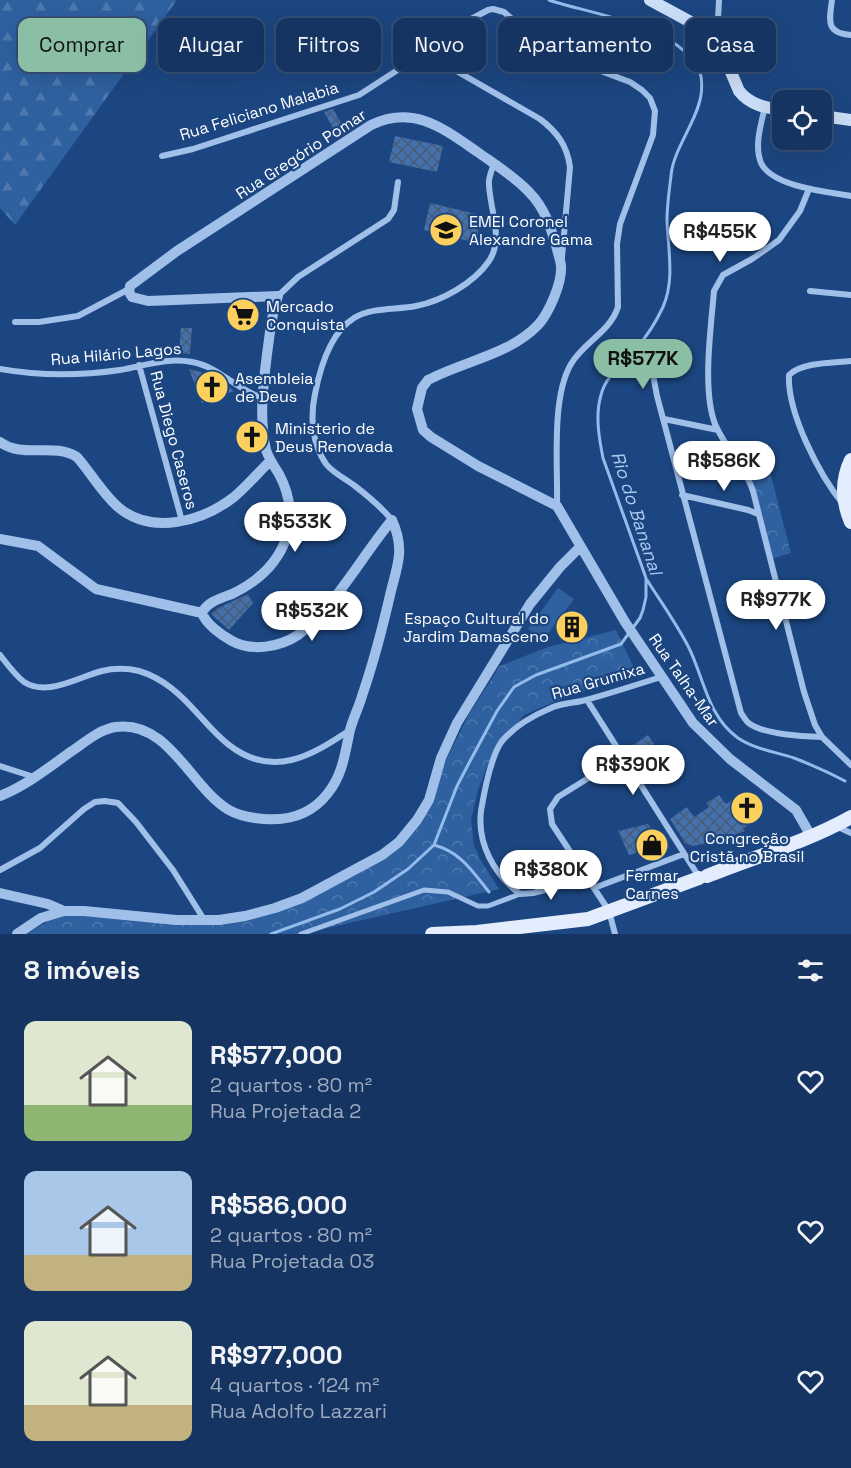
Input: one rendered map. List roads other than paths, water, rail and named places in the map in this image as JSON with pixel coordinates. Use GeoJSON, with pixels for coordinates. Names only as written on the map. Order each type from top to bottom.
{"type":"FeatureCollection","features":[{"type":"Feature","properties":{"kind":"main road"},"geometry":{"type":"LineString","coordinates":[[650,0],[685,19]]}},
{"type":"Feature","properties":{"kind":"main road"},"geometry":{"type":"LineString","coordinates":[[731,72],[743,97],[754,104],[772,108]]}},
{"type":"Feature","properties":{"kind":"main road"},"geometry":{"type":"LineString","coordinates":[[832,117],[851,120]]}},
{"type":"Feature","properties":{"kind":"main road"},"geometry":{"type":"LineString","coordinates":[[849,517],[843,481],[851,460]]}},
{"type":"Feature","properties":{"kind":"main road"},"geometry":{"type":"LineString","coordinates":[[432,934],[457,934],[588,919],[811,836],[851,817]]}},
{"type":"Feature","properties":{"kind":"street"},"geometry":{"type":"LineString","coordinates":[[718,18],[719,0]]}},
{"type":"Feature","properties":{"kind":"street"},"geometry":{"type":"LineString","coordinates":[[832,0],[830,20],[832,30],[838,34],[851,35]]}},
{"type":"Feature","properties":{"kind":"street","name":"Rua Feliciano Malabia"},"geometry":{"type":"LineString","coordinates":[[473,18],[488,10],[504,12],[528,33],[557,51],[582,64],[630,82],[650,98],[655,111],[650,146],[620,224],[617,244],[618,307],[616,313],[610,324],[576,357],[566,374],[563,385],[558,440],[557,506]]}},
{"type":"Feature","properties":{"kind":"street","name":"Rua Feliciano Malabia"},"geometry":{"type":"LineString","coordinates":[[162,156],[193,149],[332,105],[359,95],[393,72]]}},
{"type":"Feature","properties":{"kind":"street"},"geometry":{"type":"LineString","coordinates":[[460,72],[554,130],[562,141],[570,167],[561,267],[555,293],[539,323],[513,344],[428,380],[422,388],[417,409],[423,430],[431,437],[511,484],[557,506]]}},
{"type":"Feature","properties":{"kind":"street"},"geometry":{"type":"LineString","coordinates":[[765,107],[759,141],[761,163],[768,172],[781,180],[809,189],[851,196]]}},
{"type":"Feature","properties":{"kind":"street","name":"Rua Gregório Pomar"},"geometry":{"type":"LineString","coordinates":[[15,322],[50,321],[78,316],[129,288],[138,278],[177,251],[384,119],[408,117],[423,120],[454,136],[514,178],[538,202],[552,227],[561,267]]}},
{"type":"Feature","properties":{"kind":"street"},"geometry":{"type":"LineString","coordinates":[[0,796],[19,788],[106,729],[116,727],[134,727],[159,740],[213,798],[228,809],[250,818],[291,818],[305,813],[317,805],[335,783],[343,766],[350,730],[373,658],[398,561],[398,536],[392,520],[356,487],[328,466],[318,449],[314,439],[313,417],[318,378],[333,343],[342,329],[356,317],[368,312],[432,302],[468,281],[489,261],[494,251],[495,241],[488,183],[494,163]]}},
{"type":"Feature","properties":{"kind":"street"},"geometry":{"type":"LineString","coordinates":[[392,520],[331,602],[297,636],[268,646],[244,646],[228,639],[205,620],[202,613],[204,608],[250,584],[273,564],[290,526],[290,511],[284,484],[270,461],[263,428],[261,397],[271,321],[279,296],[298,277],[388,219],[394,210],[398,182]]}},
{"type":"Feature","properties":{"kind":"street"},"geometry":{"type":"LineString","coordinates":[[809,189],[800,211],[779,240],[752,259],[723,275],[714,291],[709,389],[712,413],[718,430],[749,479],[804,692],[815,725],[822,737],[851,765]]}},
{"type":"Feature","properties":{"kind":"street"},"geometry":{"type":"LineString","coordinates":[[129,288],[132,297],[148,301],[279,296]]}},
{"type":"Feature","properties":{"kind":"street"},"geometry":{"type":"LineString","coordinates":[[810,291],[851,295]]}},
{"type":"Feature","properties":{"kind":"street"},"geometry":{"type":"LineString","coordinates":[[654,358],[653,381],[741,713],[748,723],[759,728],[822,737]]}},
{"type":"Feature","properties":{"kind":"street","name":"Rua Hilário Lagos"},"geometry":{"type":"LineString","coordinates":[[0,369],[67,375],[122,369],[156,361],[192,362],[218,371],[245,391],[261,397]]}},
{"type":"Feature","properties":{"kind":"street"},"geometry":{"type":"LineString","coordinates":[[849,517],[829,487],[807,443],[794,411],[789,375],[793,371],[809,366],[851,361]]}},
{"type":"Feature","properties":{"kind":"street","name":"Rua Diego Caseros"},"geometry":{"type":"LineString","coordinates":[[139,365],[182,521]]}},
{"type":"Feature","properties":{"kind":"street"},"geometry":{"type":"LineString","coordinates":[[664,418],[718,430]]}},
{"type":"Feature","properties":{"kind":"street"},"geometry":{"type":"LineString","coordinates":[[0,442],[28,450],[59,450],[77,457],[112,501],[126,513],[136,519],[158,523],[182,521],[205,514],[226,502],[245,487],[270,461]]}},
{"type":"Feature","properties":{"kind":"street"},"geometry":{"type":"LineString","coordinates":[[682,495],[758,514]]}},
{"type":"Feature","properties":{"kind":"street","name":"Rua Talha-Mar"},"geometry":{"type":"LineString","coordinates":[[557,506],[625,622],[693,723],[713,744],[796,810],[811,836]]}},
{"type":"Feature","properties":{"kind":"street"},"geometry":{"type":"LineString","coordinates":[[0,538],[38,546],[96,589],[202,613]]}},
{"type":"Feature","properties":{"kind":"street"},"geometry":{"type":"LineString","coordinates":[[17,934],[41,918],[64,911],[205,921],[252,914],[302,898],[382,855],[399,842],[417,820],[429,800],[449,737],[496,657],[530,604],[579,547]]}},
{"type":"Feature","properties":{"kind":"street"},"geometry":{"type":"LineString","coordinates":[[0,655],[20,678],[37,688],[113,669],[138,671],[155,677],[176,692],[231,747],[270,762],[296,760],[334,741],[350,730]]}},
{"type":"Feature","properties":{"kind":"street","name":"Rua Grumixa"},"geometry":{"type":"LineString","coordinates":[[518,893],[492,864],[481,836],[482,804],[494,760],[502,742],[522,723],[552,707],[587,700],[661,677]]}},
{"type":"Feature","properties":{"kind":"street"},"geometry":{"type":"LineString","coordinates":[[587,700],[684,854],[703,877]]}},
{"type":"Feature","properties":{"kind":"street"},"geometry":{"type":"LineString","coordinates":[[615,934],[609,911],[552,824],[550,809],[558,797],[622,757]]}},
{"type":"Feature","properties":{"kind":"street"},"geometry":{"type":"LineString","coordinates":[[0,766],[35,777]]}},
{"type":"Feature","properties":{"kind":"street"},"geometry":{"type":"LineString","coordinates":[[0,870],[40,848],[95,802],[118,803],[136,822],[166,862],[205,921]]}},
{"type":"Feature","properties":{"kind":"street"},"geometry":{"type":"LineString","coordinates":[[836,826],[851,833]]}},
{"type":"Feature","properties":{"kind":"street"},"geometry":{"type":"LineString","coordinates":[[594,888],[684,854]]}},
{"type":"Feature","properties":{"kind":"street"},"geometry":{"type":"LineString","coordinates":[[301,934],[424,890],[448,892],[478,906],[488,906],[518,893],[533,893],[588,879]]}},
{"type":"Feature","properties":{"kind":"street"},"geometry":{"type":"LineString","coordinates":[[0,893],[48,904],[64,911]]}},
{"type":"Feature","properties":{"kind":"waterway","name":"Rio do Bananal"},"geometry":{"type":"LineString","coordinates":[[271,934],[340,909],[374,892],[408,869],[434,845],[457,786],[497,711],[514,687],[536,675],[621,644],[640,618],[643,610],[646,578],[603,458],[598,410],[607,381],[648,334],[667,297],[670,275],[667,215],[671,176],[676,156],[699,105],[701,78],[690,57],[675,43],[634,24],[549,0]]}},
{"type":"Feature","properties":{"kind":"waterway"},"geometry":{"type":"LineString","coordinates":[[647,580],[688,646],[707,695],[719,719],[728,729],[751,745],[794,758],[845,781]]}},
{"type":"Feature","properties":{"kind":"waterway"},"geometry":{"type":"LineString","coordinates":[[434,845],[452,852],[472,870],[489,892]]}},
{"type":"Feature","properties":{"kind":"place","name":"EMEI Coronel Alexandre Gama"},"geometry":{"type":"Point","coordinates":[446,230]}},
{"type":"Feature","properties":{"kind":"place","name":"Mercado Conquista"},"geometry":{"type":"Point","coordinates":[243,315]}},
{"type":"Feature","properties":{"kind":"place","name":"Asembleia de Deus"},"geometry":{"type":"Point","coordinates":[212,387]}},
{"type":"Feature","properties":{"kind":"place","name":"Ministerio de Deus Renovada"},"geometry":{"type":"Point","coordinates":[252,437]}},
{"type":"Feature","properties":{"kind":"place","name":"Espaço Cultural do Jardim Damasceno"},"geometry":{"type":"Point","coordinates":[572,627]}},
{"type":"Feature","properties":{"kind":"place","name":"Congreção Cristã no Brasil"},"geometry":{"type":"Point","coordinates":[747,808]}},
{"type":"Feature","properties":{"kind":"place","name":"Fermar Carnes"},"geometry":{"type":"Point","coordinates":[652,845]}}]}
